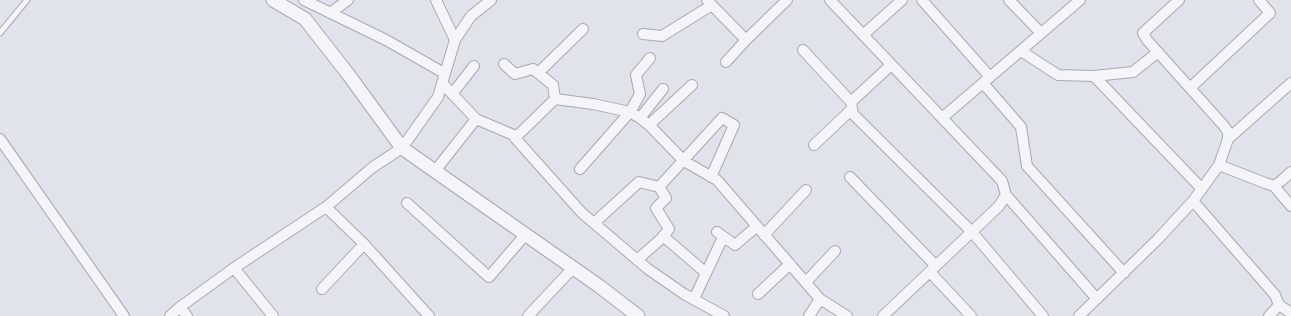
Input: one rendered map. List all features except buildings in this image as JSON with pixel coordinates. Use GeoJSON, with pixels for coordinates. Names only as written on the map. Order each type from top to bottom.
{"type":"FeatureCollection","features":[{"type":"Feature","properties":{"kind":"street"},"geometry":{"type":"LineString","coordinates":[[273,0],[305,19],[348,74],[402,148],[526,234],[634,315]]}},
{"type":"Feature","properties":{"kind":"street"},"geometry":{"type":"LineString","coordinates":[[304,0],[386,40],[443,78],[452,94],[476,119],[516,136],[515,138],[577,207],[637,260],[648,269],[694,299],[724,316]]}},
{"type":"Feature","properties":{"kind":"street"},"geometry":{"type":"LineString","coordinates":[[330,13],[348,0]]}},
{"type":"Feature","properties":{"kind":"street"},"geometry":{"type":"LineString","coordinates":[[436,0],[455,40]]}},
{"type":"Feature","properties":{"kind":"street"},"geometry":{"type":"LineString","coordinates":[[170,316],[234,268],[326,207],[373,167],[402,148],[438,97],[455,40],[471,16],[491,0]]}},
{"type":"Feature","properties":{"kind":"street"},"geometry":{"type":"LineString","coordinates":[[726,62],[787,0]]}},
{"type":"Feature","properties":{"kind":"street"},"geometry":{"type":"LineString","coordinates":[[830,0],[1002,181],[1006,196],[1097,299]]}},
{"type":"Feature","properties":{"kind":"street"},"geometry":{"type":"LineString","coordinates":[[863,35],[902,0]]}},
{"type":"Feature","properties":{"kind":"street"},"geometry":{"type":"LineString","coordinates":[[922,0],[986,80],[1021,127],[1027,166],[1124,273]]}},
{"type":"Feature","properties":{"kind":"street"},"geometry":{"type":"LineString","coordinates":[[1009,0],[1041,33]]}},
{"type":"Feature","properties":{"kind":"street"},"geometry":{"type":"LineString","coordinates":[[942,118],[1080,0]]}},
{"type":"Feature","properties":{"kind":"street"},"geometry":{"type":"LineString","coordinates":[[1080,316],[1193,202],[1219,165],[1228,139],[1228,132],[1224,126],[1147,40],[1143,33],[1179,0]]}},
{"type":"Feature","properties":{"kind":"street"},"geometry":{"type":"LineString","coordinates":[[1190,88],[1270,13],[1259,0]]}},
{"type":"Feature","properties":{"kind":"street"},"geometry":{"type":"LineString","coordinates":[[643,34],[662,36],[710,3],[746,40]]}},
{"type":"Feature","properties":{"kind":"street"},"geometry":{"type":"LineString","coordinates":[[538,73],[583,29]]}},
{"type":"Feature","properties":{"kind":"street"},"geometry":{"type":"LineString","coordinates":[[803,50],[852,105],[853,114],[972,232],[1043,316]]}},
{"type":"Feature","properties":{"kind":"street"},"geometry":{"type":"LineString","coordinates":[[1021,51],[1058,75],[1094,76],[1133,72],[1158,52]]}},
{"type":"Feature","properties":{"kind":"street"},"geometry":{"type":"LineString","coordinates":[[580,169],[630,112],[640,94],[636,75],[650,58]]}},
{"type":"Feature","properties":{"kind":"street"},"geometry":{"type":"LineString","coordinates":[[504,64],[515,74],[533,69],[553,85],[555,99]]}},
{"type":"Feature","properties":{"kind":"street"},"geometry":{"type":"LineString","coordinates":[[814,145],[891,65]]}},
{"type":"Feature","properties":{"kind":"street"},"geometry":{"type":"LineString","coordinates":[[452,94],[474,66]]}},
{"type":"Feature","properties":{"kind":"street"},"geometry":{"type":"LineString","coordinates":[[1094,76],[1202,189]]}},
{"type":"Feature","properties":{"kind":"street"},"geometry":{"type":"LineString","coordinates":[[1228,139],[1291,83]]}},
{"type":"Feature","properties":{"kind":"street"},"geometry":{"type":"LineString","coordinates":[[649,125],[692,85]]}},
{"type":"Feature","properties":{"kind":"street"},"geometry":{"type":"LineString","coordinates":[[640,118],[664,89]]}},
{"type":"Feature","properties":{"kind":"street"},"geometry":{"type":"LineString","coordinates":[[555,99],[593,104],[630,112],[640,118],[649,125],[684,161],[717,180],[756,227],[820,298],[847,316]]}},
{"type":"Feature","properties":{"kind":"street"},"geometry":{"type":"LineString","coordinates":[[516,136],[555,99]]}},
{"type":"Feature","properties":{"kind":"street"},"geometry":{"type":"LineString","coordinates":[[659,187],[722,118],[734,125],[711,177]]}},
{"type":"Feature","properties":{"kind":"street"},"geometry":{"type":"LineString","coordinates":[[435,171],[476,119]]}},
{"type":"Feature","properties":{"kind":"street"},"geometry":{"type":"LineString","coordinates":[[0,139],[124,316]]}},
{"type":"Feature","properties":{"kind":"street"},"geometry":{"type":"LineString","coordinates":[[1219,165],[1265,184],[1274,186],[1291,206]]}},
{"type":"Feature","properties":{"kind":"street"},"geometry":{"type":"LineString","coordinates":[[1274,186],[1291,172]]}},
{"type":"Feature","properties":{"kind":"street"},"geometry":{"type":"LineString","coordinates":[[850,177],[933,269],[971,316]]}},
{"type":"Feature","properties":{"kind":"street"},"geometry":{"type":"LineString","coordinates":[[594,223],[639,182],[659,187],[666,198],[656,208],[669,229],[637,260]]}},
{"type":"Feature","properties":{"kind":"street"},"geometry":{"type":"LineString","coordinates":[[764,235],[806,190]]}},
{"type":"Feature","properties":{"kind":"street"},"geometry":{"type":"LineString","coordinates":[[883,316],[999,206],[1006,196]]}},
{"type":"Feature","properties":{"kind":"street"},"geometry":{"type":"LineString","coordinates":[[1193,202],[1275,295],[1279,305],[1291,313]]}},
{"type":"Feature","properties":{"kind":"street"},"geometry":{"type":"LineString","coordinates":[[407,203],[489,277],[526,234]]}},
{"type":"Feature","properties":{"kind":"street"},"geometry":{"type":"LineString","coordinates":[[326,207],[364,244],[429,316]]}},
{"type":"Feature","properties":{"kind":"street"},"geometry":{"type":"LineString","coordinates":[[694,299],[706,273],[720,235],[735,245],[756,227]]}},
{"type":"Feature","properties":{"kind":"street"},"geometry":{"type":"LineString","coordinates":[[663,236],[706,273]]}},
{"type":"Feature","properties":{"kind":"street"},"geometry":{"type":"LineString","coordinates":[[322,289],[364,244]]}},
{"type":"Feature","properties":{"kind":"street"},"geometry":{"type":"LineString","coordinates":[[806,282],[835,251]]}},
{"type":"Feature","properties":{"kind":"street"},"geometry":{"type":"LineString","coordinates":[[758,294],[790,264]]}},
{"type":"Feature","properties":{"kind":"street"},"geometry":{"type":"LineString","coordinates":[[234,268],[273,316]]}},
{"type":"Feature","properties":{"kind":"street"},"geometry":{"type":"LineString","coordinates":[[528,316],[573,268]]}},
{"type":"Feature","properties":{"kind":"street"},"geometry":{"type":"LineString","coordinates":[[809,316],[820,298]]}},
{"type":"Feature","properties":{"kind":"street"},"geometry":{"type":"LineString","coordinates":[[1269,316],[1279,305]]}},
{"type":"Feature","properties":{"kind":"street"},"geometry":{"type":"LineString","coordinates":[[180,307],[187,316]]}},
{"type":"Feature","properties":{"kind":"lane"},"geometry":{"type":"LineString","coordinates":[[0,33],[27,0]]}}]}
